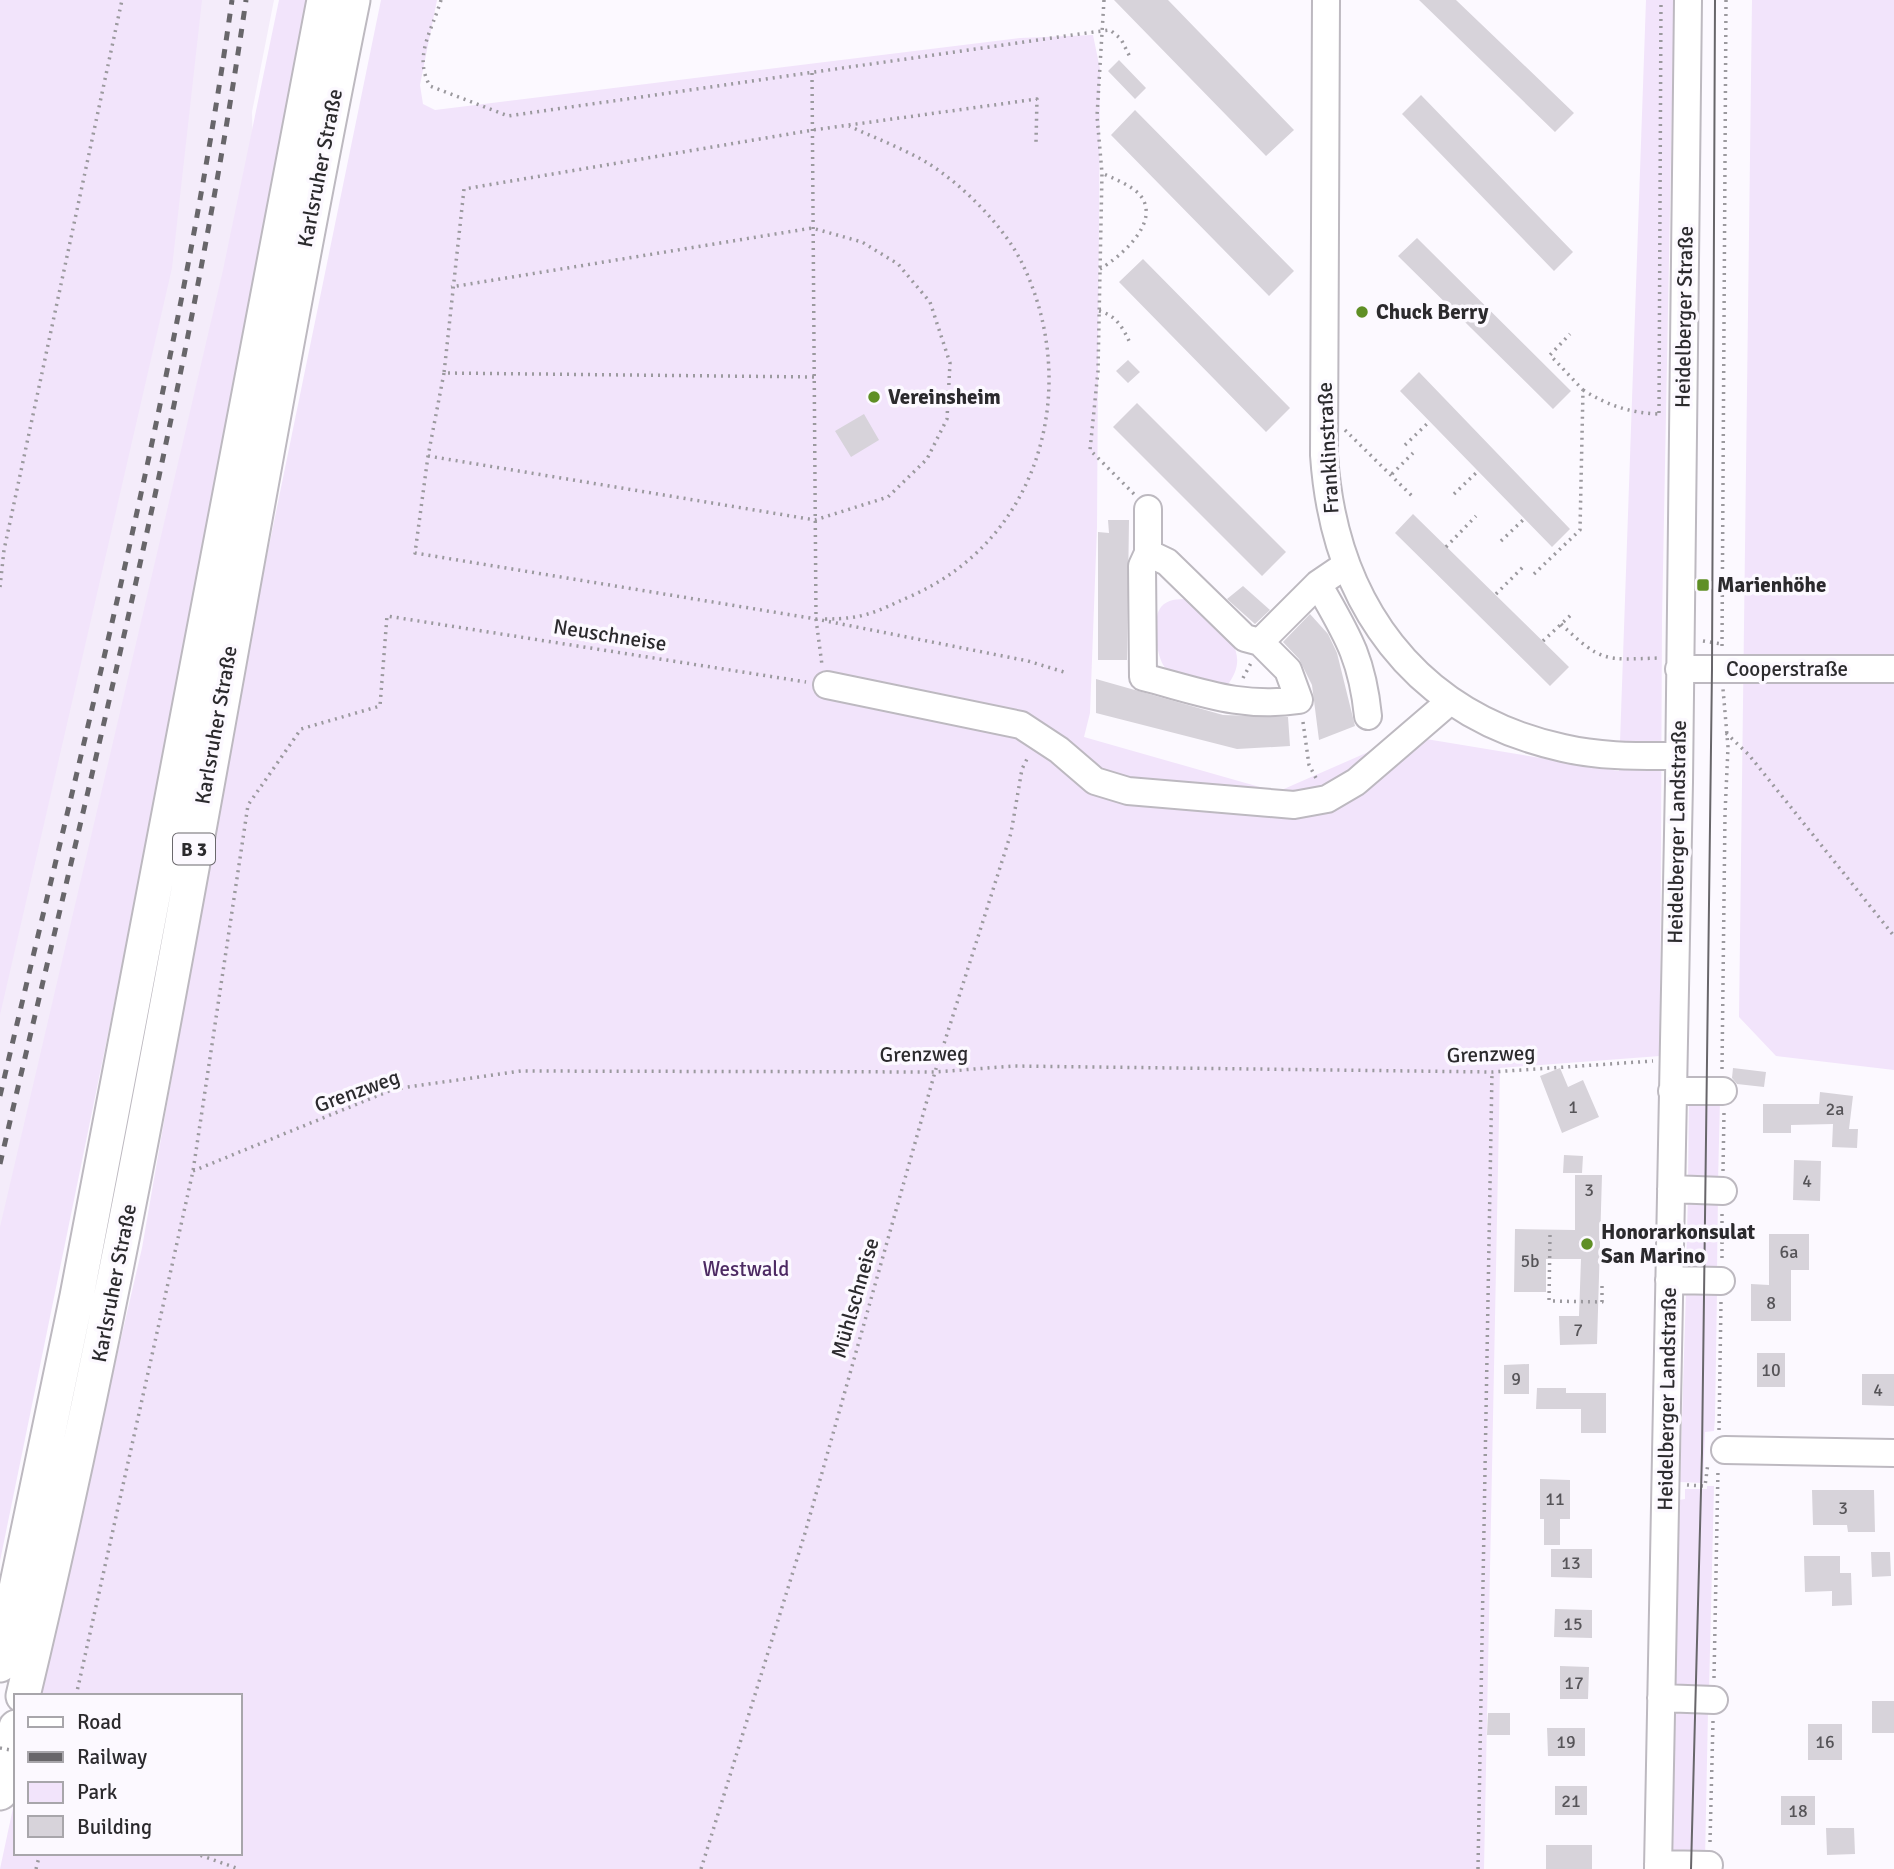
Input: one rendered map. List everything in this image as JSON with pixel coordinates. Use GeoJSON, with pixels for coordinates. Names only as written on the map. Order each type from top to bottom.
{"type":"FeatureCollection","features":[{"type":"Feature","properties":{"kind":"main road","name":"Karlsruher Straße"},"geometry":{"type":"LineString","coordinates":[[0,1665],[77,1296],[324,0]]}},
{"type":"Feature","properties":{"kind":"main road","name":"Karlsruher Straße"},"geometry":{"type":"LineString","coordinates":[[23,1694],[64,1524],[129,1212],[309,218],[353,0]]}},
{"type":"Feature","properties":{"kind":"main road"},"geometry":{"type":"LineString","coordinates":[[0,1793],[14,1735]]}},
{"type":"Feature","properties":{"kind":"street","name":"Franklinstraße"},"geometry":{"type":"LineString","coordinates":[[1326,0],[1324,455],[1330,515],[1346,565],[1363,602],[1383,634],[1429,685],[1449,702],[1493,724],[1563,748],[1597,754],[1679,756]]}},
{"type":"Feature","properties":{"kind":"street","name":"Heidelberger Straße"},"geometry":{"type":"LineString","coordinates":[[1680,635],[1688,0]]}},
{"type":"Feature","properties":{"kind":"street"},"geometry":{"type":"LineString","coordinates":[[1148,509],[1149,552],[1142,566],[1143,677],[1240,703],[1300,700],[1288,670],[1260,642],[1245,638],[1167,562],[1149,552]]}},
{"type":"Feature","properties":{"kind":"street"},"geometry":{"type":"LineString","coordinates":[[1260,642],[1318,584],[1346,565]]}},
{"type":"Feature","properties":{"kind":"street"},"geometry":{"type":"LineString","coordinates":[[1318,584],[1357,653],[1365,683],[1368,716]]}},
{"type":"Feature","properties":{"kind":"street","name":"Heidelberger Landstraße"},"geometry":{"type":"LineString","coordinates":[[1658,1867],[1679,756],[1670,664],[1680,635]]}},
{"type":"Feature","properties":{"kind":"street","name":"Cooperstraße"},"geometry":{"type":"LineString","coordinates":[[1670,664],[1894,669]]}},
{"type":"Feature","properties":{"kind":"street"},"geometry":{"type":"LineString","coordinates":[[827,685],[1021,725],[1095,781],[1128,791],[1294,805],[1327,799],[1356,782],[1449,702]]}},
{"type":"Feature","properties":{"kind":"street"},"geometry":{"type":"LineString","coordinates":[[1672,1091],[1723,1091]]}},
{"type":"Feature","properties":{"kind":"street"},"geometry":{"type":"LineString","coordinates":[[1671,1189],[1723,1191]]}},
{"type":"Feature","properties":{"kind":"street"},"geometry":{"type":"LineString","coordinates":[[1669,1280],[1721,1281]]}},
{"type":"Feature","properties":{"kind":"street"},"geometry":{"type":"LineString","coordinates":[[1717,1455],[1894,1453]]}},
{"type":"Feature","properties":{"kind":"street"},"geometry":{"type":"LineString","coordinates":[[1661,1698],[1714,1700]]}},
{"type":"Feature","properties":{"kind":"street"},"geometry":{"type":"LineString","coordinates":[[1658,1867],[1709,1866]]}},
{"type":"Feature","properties":{"kind":"path"},"geometry":{"type":"LineString","coordinates":[[0,587],[2,549],[122,0]]}},
{"type":"Feature","properties":{"kind":"path"},"geometry":{"type":"LineString","coordinates":[[441,0],[421,58],[422,72],[430,86],[508,116],[1111,30],[1121,39],[1130,57]]}},
{"type":"Feature","properties":{"kind":"path"},"geometry":{"type":"LineString","coordinates":[[1104,0],[1097,116],[1102,173],[1096,409],[1090,450],[1148,509]]}},
{"type":"Feature","properties":{"kind":"path"},"geometry":{"type":"LineString","coordinates":[[1722,644],[1726,0]]}},
{"type":"Feature","properties":{"kind":"path"},"geometry":{"type":"LineString","coordinates":[[812,73],[816,620],[827,685]]}},
{"type":"Feature","properties":{"kind":"path"},"geometry":{"type":"LineString","coordinates":[[1036,142],[1037,99],[813,130],[464,190],[444,373],[428,456],[415,553],[816,620],[1028,661],[1064,672]]}},
{"type":"Feature","properties":{"kind":"path"},"geometry":{"type":"LineString","coordinates":[[816,620],[860,619],[936,585],[987,546],[1014,508],[1038,456],[1050,399],[1048,337],[1023,264],[986,211],[927,163],[849,126]]}},
{"type":"Feature","properties":{"kind":"path"},"geometry":{"type":"LineString","coordinates":[[1100,269],[1111,262],[1140,232],[1145,220],[1140,195],[1102,173]]}},
{"type":"Feature","properties":{"kind":"path"},"geometry":{"type":"LineString","coordinates":[[428,456],[815,520],[888,498],[927,459],[947,419],[950,363],[930,302],[898,264],[862,242],[812,228],[452,287]]}},
{"type":"Feature","properties":{"kind":"path"},"geometry":{"type":"LineString","coordinates":[[1098,311],[1108,313],[1123,328],[1130,343]]}},
{"type":"Feature","properties":{"kind":"path"},"geometry":{"type":"LineString","coordinates":[[1570,334],[1550,355],[1583,390],[1605,404],[1642,414],[1659,414]]}},
{"type":"Feature","properties":{"kind":"path"},"geometry":{"type":"LineString","coordinates":[[444,373],[814,377]]}},
{"type":"Feature","properties":{"kind":"path"},"geometry":{"type":"LineString","coordinates":[[1534,574],[1580,530],[1583,390]]}},
{"type":"Feature","properties":{"kind":"path"},"geometry":{"type":"LineString","coordinates":[[1405,445],[1430,421]]}},
{"type":"Feature","properties":{"kind":"path"},"geometry":{"type":"LineString","coordinates":[[1341,427],[1413,497]]}},
{"type":"Feature","properties":{"kind":"path"},"geometry":{"type":"LineString","coordinates":[[1392,474],[1413,453]]}},
{"type":"Feature","properties":{"kind":"path"},"geometry":{"type":"LineString","coordinates":[[1454,494],[1477,472]]}},
{"type":"Feature","properties":{"kind":"path"},"geometry":{"type":"LineString","coordinates":[[1446,547],[1476,516]]}},
{"type":"Feature","properties":{"kind":"path"},"geometry":{"type":"LineString","coordinates":[[1501,541],[1524,519]]}},
{"type":"Feature","properties":{"kind":"path"},"geometry":{"type":"LineString","coordinates":[[1496,594],[1525,565]]}},
{"type":"Feature","properties":{"kind":"path"},"geometry":{"type":"LineString","coordinates":[[1543,641],[1573,613]]}},
{"type":"Feature","properties":{"kind":"path","name":"Neuschneise"},"geometry":{"type":"LineString","coordinates":[[193,1171],[248,805],[301,729],[380,706],[387,616],[827,685]]}},
{"type":"Feature","properties":{"kind":"path"},"geometry":{"type":"LineString","coordinates":[[1561,624],[1593,654],[1670,664]]}},
{"type":"Feature","properties":{"kind":"path"},"geometry":{"type":"LineString","coordinates":[[1240,703],[1243,678],[1260,642]]}},
{"type":"Feature","properties":{"kind":"path"},"geometry":{"type":"LineString","coordinates":[[1300,700],[1309,765],[1327,799]]}},
{"type":"Feature","properties":{"kind":"path"},"geometry":{"type":"LineString","coordinates":[[1724,731],[1749,755],[1894,936]]}},
{"type":"Feature","properties":{"kind":"path","name":"Mühlschneise"},"geometry":{"type":"LineString","coordinates":[[701,1869],[805,1533],[935,1072],[1011,833],[1022,769],[1038,736]]}},
{"type":"Feature","properties":{"kind":"path","name":"Grenzweg"},"geometry":{"type":"LineString","coordinates":[[193,1171],[394,1089],[521,1071],[935,1072],[1014,1066],[1492,1072],[1647,1061],[1672,1062]]}},
{"type":"Feature","properties":{"kind":"path"},"geometry":{"type":"LineString","coordinates":[[1478,1869],[1492,1072]]}},
{"type":"Feature","properties":{"kind":"path"},"geometry":{"type":"LineString","coordinates":[[76,1694],[193,1171]]}},
{"type":"Feature","properties":{"kind":"path"},"geometry":{"type":"LineString","coordinates":[[1550,1235],[1549,1301],[1602,1302],[1602,1285]]}},
{"type":"Feature","properties":{"kind":"path"},"geometry":{"type":"LineString","coordinates":[[1665,1485],[1705,1486],[1717,1455]]}},
{"type":"Feature","properties":{"kind":"path"},"geometry":{"type":"LineString","coordinates":[[200,1855],[239,1869]]}},
{"type":"Feature","properties":{"kind":"shaded area"},"geometry":{"type":"Polygon","coordinates":[[[140,0],[274,0],[252,112],[254,196],[0,1460],[0,702],[140,0]]]}},
{"type":"Feature","properties":{"kind":"green space"},"geometry":{"type":"Polygon","coordinates":[[[0,0],[202,0],[172,268],[0,1015],[0,0]]]}},
{"type":"Feature","properties":{"kind":"green space"},"geometry":{"type":"Polygon","coordinates":[[[279,0],[308,0],[117,990],[0,1561],[0,1227],[223,270],[279,0]]]}},
{"type":"Feature","properties":{"kind":"green space","name":"Westwald"},"geometry":{"type":"Polygon","coordinates":[[[381,0],[437,0],[420,85],[423,104],[435,110],[1020,38],[1093,35],[1100,69],[1097,527],[1090,713],[1084,737],[1277,792],[1382,746],[1420,738],[1619,771],[1646,0],[1674,0],[1662,621],[1660,1056],[1500,1068],[1484,1869],[0,1869],[14,1803],[14,1855],[242,1855],[242,1694],[38,1694],[142,1248],[236,707],[381,0]]]}},
{"type":"Feature","properties":{"kind":"green space"},"geometry":{"type":"Polygon","coordinates":[[[1752,0],[1894,0],[1894,1070],[1776,1056],[1739,1017],[1752,0]]]}},
{"type":"Feature","properties":{"kind":"green space"},"geometry":{"type":"Polygon","coordinates":[[[1187,599],[1220,627],[1235,648],[1235,673],[1226,687],[1179,677],[1163,665],[1156,639],[1158,613],[1167,602],[1187,599]]]}},
{"type":"Feature","properties":{"kind":"green space"},"geometry":{"type":"Polygon","coordinates":[[[1689,1097],[1720,1100],[1718,1182],[1688,1182],[1689,1097]]]}},
{"type":"Feature","properties":{"kind":"green space"},"geometry":{"type":"Polygon","coordinates":[[[1688,1195],[1718,1195],[1717,1270],[1686,1270],[1688,1195]]]}},
{"type":"Feature","properties":{"kind":"green space"},"geometry":{"type":"Polygon","coordinates":[[[1686,1291],[1717,1292],[1715,1418],[1714,1431],[1705,1432],[1703,1483],[1680,1482],[1686,1291]]]}},
{"type":"Feature","properties":{"kind":"green space"},"geometry":{"type":"Polygon","coordinates":[[[1707,1486],[1714,1486],[1709,1691],[1675,1691],[1679,1500],[1685,1499],[1685,1489],[1707,1489],[1707,1486]]]}},
{"type":"Feature","properties":{"kind":"green space"},"geometry":{"type":"Polygon","coordinates":[[[1675,1711],[1708,1711],[1705,1861],[1673,1857],[1675,1711]]]}},
{"type":"Feature","properties":{"kind":"building"},"geometry":{"type":"Polygon","coordinates":[[[1114,0],[1168,0],[1294,130],[1266,156],[1114,0]]]}},
{"type":"Feature","properties":{"kind":"building"},"geometry":{"type":"Polygon","coordinates":[[[1419,0],[1456,0],[1574,113],[1555,132],[1419,0]]]}},
{"type":"Feature","properties":{"kind":"building"},"geometry":{"type":"Polygon","coordinates":[[[1119,60],[1146,88],[1135,99],[1108,71],[1119,60]]]}},
{"type":"Feature","properties":{"kind":"building"},"geometry":{"type":"Polygon","coordinates":[[[1421,95],[1573,252],[1554,271],[1402,114],[1421,95]]]}},
{"type":"Feature","properties":{"kind":"building"},"geometry":{"type":"Polygon","coordinates":[[[1135,110],[1294,271],[1269,296],[1111,135],[1135,110]]]}},
{"type":"Feature","properties":{"kind":"building"},"geometry":{"type":"Polygon","coordinates":[[[1417,238],[1571,391],[1553,409],[1398,256],[1417,238]]]}},
{"type":"Feature","properties":{"kind":"building"},"geometry":{"type":"Polygon","coordinates":[[[1143,259],[1290,408],[1266,432],[1119,282],[1143,259]]]}},
{"type":"Feature","properties":{"kind":"building"},"geometry":{"type":"Polygon","coordinates":[[[1128,360],[1140,372],[1128,383],[1116,371],[1128,360]]]}},
{"type":"Feature","properties":{"kind":"building"},"geometry":{"type":"Polygon","coordinates":[[[1419,372],[1570,529],[1552,547],[1400,391],[1419,372]]]}},
{"type":"Feature","properties":{"kind":"building"},"geometry":{"type":"Polygon","coordinates":[[[1137,403],[1286,552],[1262,576],[1113,427],[1137,403]]]}},
{"type":"Feature","properties":{"kind":"building"},"geometry":{"type":"Polygon","coordinates":[[[864,414],[879,440],[851,457],[835,431],[864,414]]]}},
{"type":"Feature","properties":{"kind":"building"},"geometry":{"type":"Polygon","coordinates":[[[1413,514],[1569,667],[1550,686],[1395,533],[1413,514]]]}},
{"type":"Feature","properties":{"kind":"building"},"geometry":{"type":"Polygon","coordinates":[[[1108,520],[1129,520],[1127,660],[1098,660],[1098,532],[1109,533],[1108,520]]]}},
{"type":"Feature","properties":{"kind":"building"},"geometry":{"type":"Polygon","coordinates":[[[1243,586],[1270,610],[1255,624],[1227,599],[1243,586]]]}},
{"type":"Feature","properties":{"kind":"building"},"geometry":{"type":"Polygon","coordinates":[[[1310,614],[1328,634],[1337,653],[1355,726],[1319,740],[1312,685],[1299,659],[1283,642],[1310,614]]]}},
{"type":"Feature","properties":{"kind":"building"},"geometry":{"type":"Polygon","coordinates":[[[1096,679],[1223,715],[1288,717],[1290,746],[1237,749],[1096,713],[1096,679]]]}},
{"type":"Feature","properties":{"kind":"building"},"geometry":{"type":"Polygon","coordinates":[[[1560,1068],[1568,1087],[1583,1080],[1599,1117],[1562,1133],[1540,1076],[1560,1068]]]}},
{"type":"Feature","properties":{"kind":"building"},"geometry":{"type":"Polygon","coordinates":[[[1733,1068],[1766,1072],[1764,1087],[1737,1084],[1732,1078],[1733,1068]]]}},
{"type":"Feature","properties":{"kind":"building"},"geometry":{"type":"Polygon","coordinates":[[[1820,1092],[1853,1096],[1849,1129],[1858,1129],[1857,1148],[1832,1147],[1833,1124],[1791,1125],[1791,1133],[1763,1133],[1763,1104],[1819,1104],[1820,1092]]]}},
{"type":"Feature","properties":{"kind":"building"},"geometry":{"type":"Polygon","coordinates":[[[1564,1155],[1583,1156],[1582,1173],[1563,1173],[1564,1155]]]}},
{"type":"Feature","properties":{"kind":"building"},"geometry":{"type":"Polygon","coordinates":[[[1794,1160],[1821,1161],[1820,1201],[1793,1200],[1794,1160]]]}},
{"type":"Feature","properties":{"kind":"building"},"geometry":{"type":"Polygon","coordinates":[[[1575,1175],[1602,1175],[1597,1344],[1560,1345],[1559,1316],[1579,1316],[1581,1259],[1546,1259],[1546,1292],[1514,1292],[1515,1229],[1575,1230],[1575,1175]]]}},
{"type":"Feature","properties":{"kind":"building"},"geometry":{"type":"Polygon","coordinates":[[[1769,1234],[1809,1234],[1809,1270],[1791,1270],[1791,1321],[1751,1321],[1751,1284],[1769,1285],[1769,1234]]]}},
{"type":"Feature","properties":{"kind":"building"},"geometry":{"type":"Polygon","coordinates":[[[1757,1353],[1785,1353],[1785,1387],[1757,1387],[1757,1353]]]}},
{"type":"Feature","properties":{"kind":"building"},"geometry":{"type":"Polygon","coordinates":[[[1529,1364],[1529,1394],[1504,1394],[1504,1365],[1529,1364]]]}},
{"type":"Feature","properties":{"kind":"building"},"geometry":{"type":"Polygon","coordinates":[[[1862,1374],[1894,1374],[1894,1406],[1862,1405],[1862,1374]]]}},
{"type":"Feature","properties":{"kind":"building"},"geometry":{"type":"Polygon","coordinates":[[[1537,1388],[1566,1388],[1566,1393],[1606,1393],[1606,1433],[1581,1433],[1581,1409],[1536,1409],[1537,1388]]]}},
{"type":"Feature","properties":{"kind":"building"},"geometry":{"type":"Polygon","coordinates":[[[1540,1479],[1570,1480],[1570,1519],[1560,1519],[1560,1545],[1544,1545],[1544,1519],[1540,1519],[1540,1479]]]}},
{"type":"Feature","properties":{"kind":"building"},"geometry":{"type":"Polygon","coordinates":[[[1812,1490],[1874,1490],[1875,1532],[1848,1532],[1847,1525],[1813,1525],[1812,1490]]]}},
{"type":"Feature","properties":{"kind":"building"},"geometry":{"type":"Polygon","coordinates":[[[1551,1549],[1592,1549],[1592,1578],[1551,1577],[1551,1549]]]}},
{"type":"Feature","properties":{"kind":"building"},"geometry":{"type":"Polygon","coordinates":[[[1871,1552],[1890,1552],[1891,1576],[1872,1577],[1871,1552]]]}},
{"type":"Feature","properties":{"kind":"building"},"geometry":{"type":"Polygon","coordinates":[[[1804,1556],[1840,1556],[1840,1573],[1851,1573],[1852,1605],[1832,1606],[1832,1591],[1805,1592],[1804,1556]]]}},
{"type":"Feature","properties":{"kind":"building"},"geometry":{"type":"Polygon","coordinates":[[[1555,1609],[1592,1610],[1592,1638],[1554,1637],[1555,1609]]]}},
{"type":"Feature","properties":{"kind":"building"},"geometry":{"type":"Polygon","coordinates":[[[1560,1666],[1589,1667],[1588,1699],[1560,1699],[1560,1666]]]}},
{"type":"Feature","properties":{"kind":"building"},"geometry":{"type":"Polygon","coordinates":[[[1872,1701],[1894,1701],[1894,1733],[1872,1733],[1872,1701]]]}},
{"type":"Feature","properties":{"kind":"building"},"geometry":{"type":"Polygon","coordinates":[[[1488,1713],[1510,1713],[1510,1735],[1487,1735],[1488,1713]]]}},
{"type":"Feature","properties":{"kind":"building"},"geometry":{"type":"Polygon","coordinates":[[[1808,1724],[1842,1724],[1842,1760],[1808,1760],[1808,1724]]]}},
{"type":"Feature","properties":{"kind":"building"},"geometry":{"type":"Polygon","coordinates":[[[1547,1728],[1585,1728],[1585,1756],[1548,1756],[1547,1728]]]}},
{"type":"Feature","properties":{"kind":"building"},"geometry":{"type":"Polygon","coordinates":[[[1555,1786],[1587,1786],[1587,1815],[1555,1815],[1555,1786]]]}},
{"type":"Feature","properties":{"kind":"building"},"geometry":{"type":"Polygon","coordinates":[[[1781,1796],[1815,1796],[1815,1825],[1781,1825],[1781,1796]]]}},
{"type":"Feature","properties":{"kind":"building"},"geometry":{"type":"Polygon","coordinates":[[[1826,1828],[1854,1828],[1855,1854],[1827,1855],[1826,1828]]]}},
{"type":"Feature","properties":{"kind":"building"},"geometry":{"type":"Polygon","coordinates":[[[1546,1845],[1592,1845],[1592,1869],[1546,1869],[1546,1845]]]}},
{"type":"Feature","properties":{"kind":"tram line"},"geometry":{"type":"LineString","coordinates":[[1691,1869],[1702,1453],[1712,669],[1715,0]]}},
{"type":"Feature","properties":{"kind":"railway"},"geometry":{"type":"LineString","coordinates":[[0,1096],[97,687],[158,414],[211,138],[232,0]]}},
{"type":"Feature","properties":{"kind":"railway"},"geometry":{"type":"LineString","coordinates":[[0,1164],[167,439],[223,147],[246,0]]}},
{"type":"Feature","properties":{"kind":"place","name":"Chuck Berry"},"geometry":{"type":"Point","coordinates":[1362,312]}},
{"type":"Feature","properties":{"kind":"place","name":"Vereinsheim"},"geometry":{"type":"Point","coordinates":[874,397]}},
{"type":"Feature","properties":{"kind":"place","name":"Marienhöhe"},"geometry":{"type":"Point","coordinates":[1703,585]}},
{"type":"Feature","properties":{"kind":"place","name":"Honorarkonsulat San Marino"},"geometry":{"type":"Point","coordinates":[1587,1244]}}]}
